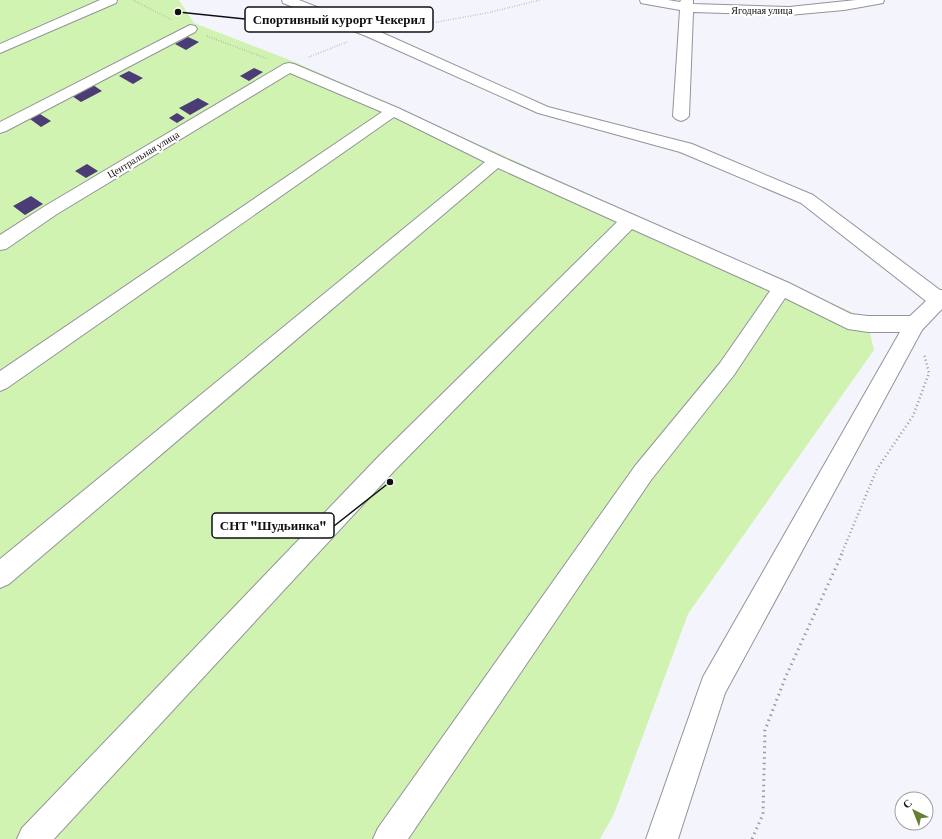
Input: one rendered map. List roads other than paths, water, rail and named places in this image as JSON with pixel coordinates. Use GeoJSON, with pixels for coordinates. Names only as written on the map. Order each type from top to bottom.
{"type":"FeatureCollection","features":[{"type":"Feature","properties":{"kind":"street"},"geometry":{"type":"LineString","coordinates":[[0,49],[111,0]]}},
{"type":"Feature","properties":{"kind":"street"},"geometry":{"type":"LineString","coordinates":[[288,0],[371,33],[543,110],[686,148],[807,199],[940,298],[915,324],[713,687],[662,839]]}},
{"type":"Feature","properties":{"kind":"street","name":"Ягодная улица"},"geometry":{"type":"LineString","coordinates":[[646,0],[740,11],[789,11],[844,6],[878,0]]}},
{"type":"Feature","properties":{"kind":"street"},"geometry":{"type":"LineString","coordinates":[[681,116],[687,4]]}},
{"type":"Feature","properties":{"kind":"street"},"geometry":{"type":"LineString","coordinates":[[0,128],[190,29]]}},
{"type":"Feature","properties":{"kind":"street","name":"Центральная улица"},"geometry":{"type":"LineString","coordinates":[[0,244],[51,210],[289,67],[393,111]]}},
{"type":"Feature","properties":{"kind":"street"},"geometry":{"type":"LineString","coordinates":[[0,382],[393,111],[496,161],[782,288],[848,321],[868,324],[915,324]]}},
{"type":"Feature","properties":{"kind":"street"},"geometry":{"type":"LineString","coordinates":[[0,575],[496,161]]}},
{"type":"Feature","properties":{"kind":"street"},"geometry":{"type":"LineString","coordinates":[[33,839],[387,463],[630,220]]}},
{"type":"Feature","properties":{"kind":"street"},"geometry":{"type":"LineString","coordinates":[[389,839],[643,473],[727,369],[782,288]]}},
{"type":"Feature","properties":{"kind":"place","name":"Спортивный курорт Чекерил"},"geometry":{"type":"Point","coordinates":[178,12]}},
{"type":"Feature","properties":{"kind":"place","name":"СНТ \"Шудьинка\""},"geometry":{"type":"Point","coordinates":[390,482]}}]}
